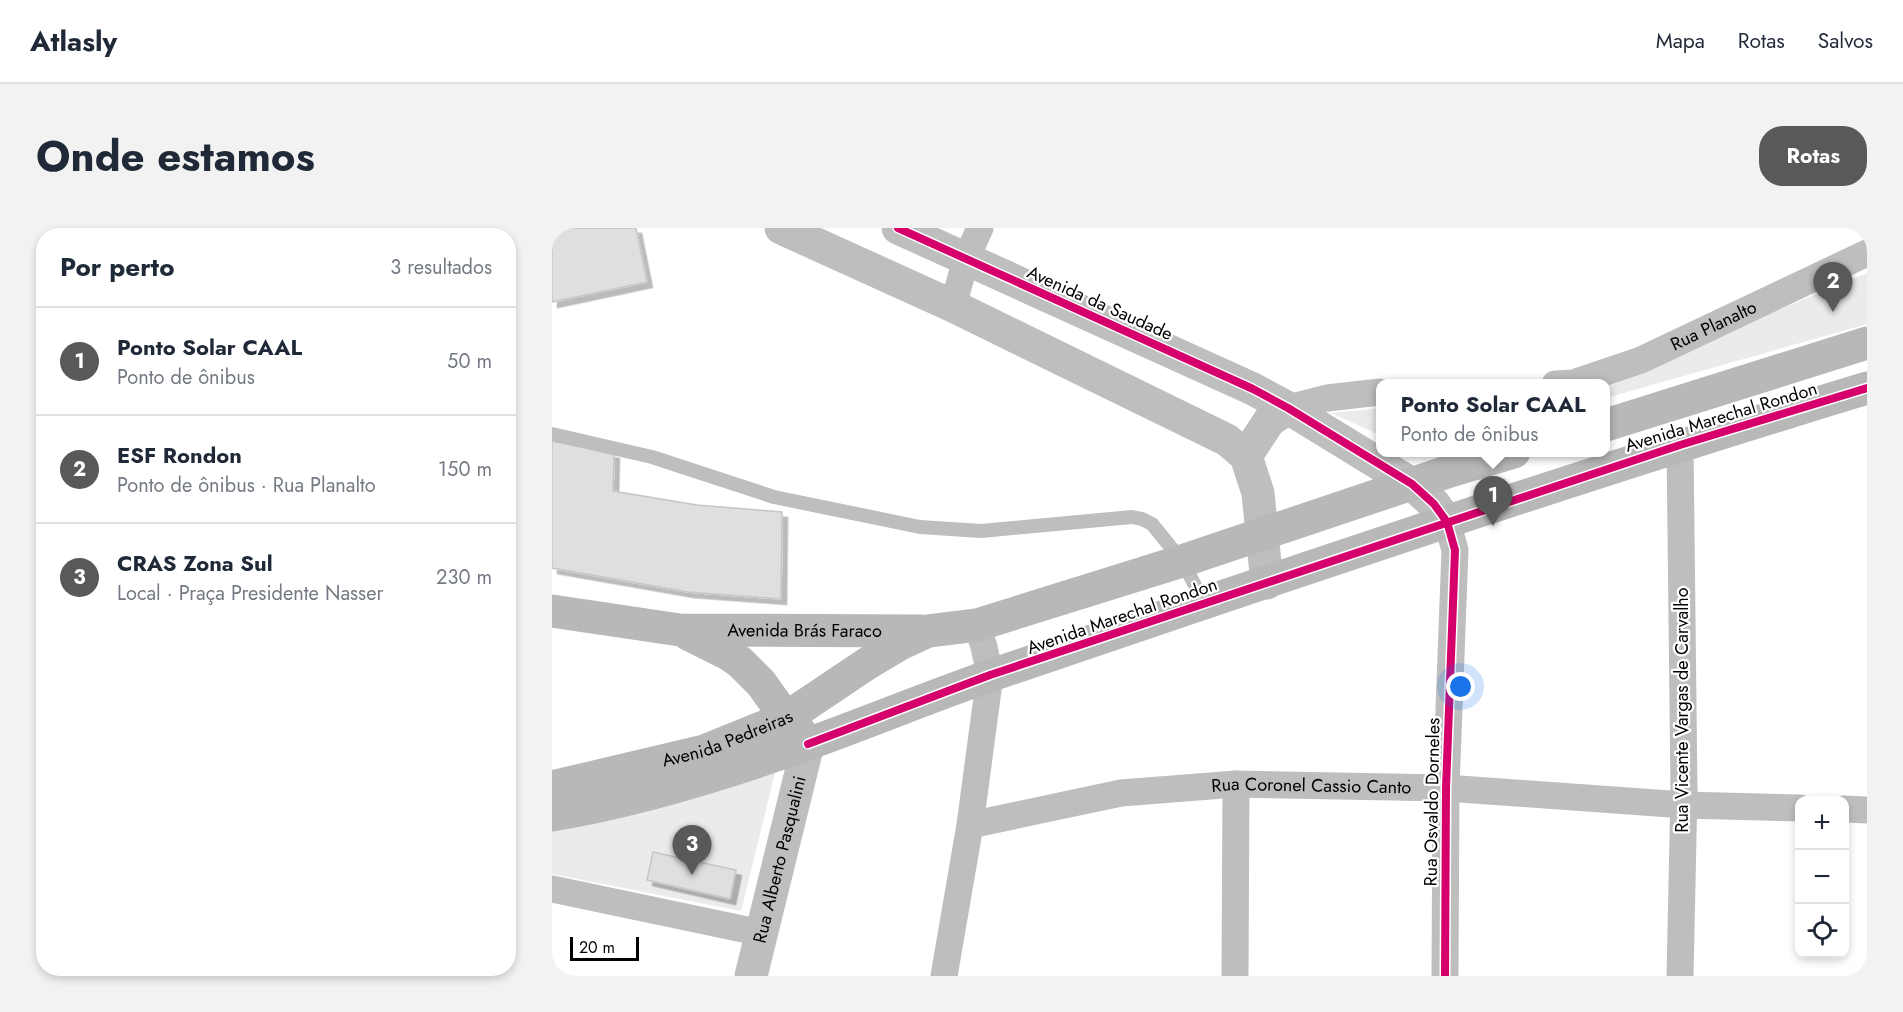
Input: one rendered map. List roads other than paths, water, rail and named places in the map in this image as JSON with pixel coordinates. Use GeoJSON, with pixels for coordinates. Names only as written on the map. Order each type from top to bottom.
{"type":"FeatureCollection","features":[{"type":"Feature","properties":{"kind":"main road","name":"Avenida Marechal Rondon"},"geometry":{"type":"LineString","coordinates":[[1610,424],[1676,405],[1867,343]]}},
{"type":"Feature","properties":{"kind":"main road","name":"Avenida Marechal Rondon"},"geometry":{"type":"LineString","coordinates":[[808,744],[990,675],[1680,445],[1867,388]]}},
{"type":"Feature","properties":{"kind":"main road","name":"Avenida Marechal Rondon"},"geometry":{"type":"LineString","coordinates":[[786,718],[868,663],[900,644],[928,632],[977,626],[1501,457]]}},
{"type":"Feature","properties":{"kind":"main road","name":"Avenida Brás Faraco"},"geometry":{"type":"LineString","coordinates":[[552,611],[680,630],[928,632]]}},
{"type":"Feature","properties":{"kind":"main road","name":"Avenida Brás Faraco"},"geometry":{"type":"LineString","coordinates":[[680,630],[715,646],[740,662],[761,683],[786,718]]}},
{"type":"Feature","properties":{"kind":"main road","name":"Avenida Pedreiras"},"geometry":{"type":"LineString","coordinates":[[552,787],[704,751],[786,718],[798,728],[808,744],[675,788],[589,809],[552,815]]}},
{"type":"Feature","properties":{"kind":"street"},"geometry":{"type":"LineString","coordinates":[[781,228],[952,306],[1227,440],[1246,456],[1258,493],[1267,583]]}},
{"type":"Feature","properties":{"kind":"street","name":"Avenida da Saudade"},"geometry":{"type":"LineString","coordinates":[[898,228],[1253,389],[1288,408]]}},
{"type":"Feature","properties":{"kind":"street"},"geometry":{"type":"LineString","coordinates":[[952,306],[966,259],[980,228]]}},
{"type":"Feature","properties":{"kind":"street","name":"Rua Planalto"},"geometry":{"type":"LineString","coordinates":[[1586,379],[1641,360],[1867,253]]}},
{"type":"Feature","properties":{"kind":"street"},"geometry":{"type":"LineString","coordinates":[[1246,456],[1269,421],[1288,408],[1327,398],[1376,392]]}},
{"type":"Feature","properties":{"kind":"street"},"geometry":{"type":"LineString","coordinates":[[1288,408],[1412,484],[1434,504],[1447,522]]}},
{"type":"Feature","properties":{"kind":"street","name":"Rua Vicente Vargas de Carvalho"},"geometry":{"type":"LineString","coordinates":[[1680,445],[1684,806],[1680,976]]}},
{"type":"Feature","properties":{"kind":"street","name":"Rua Osvaldo Dorneles"},"geometry":{"type":"LineString","coordinates":[[1444,976],[1446,788],[1455,550],[1447,522]]}},
{"type":"Feature","properties":{"kind":"street"},"geometry":{"type":"LineString","coordinates":[[944,976],[970,825],[990,675],[977,626]]}},
{"type":"Feature","properties":{"kind":"street","name":"Rua Alberto Pasqualini"},"geometry":{"type":"LineString","coordinates":[[751,976],[808,744]]}},
{"type":"Feature","properties":{"kind":"street"},"geometry":{"type":"LineString","coordinates":[[1235,976],[1236,784]]}},
{"type":"Feature","properties":{"kind":"street","name":"Rua Coronel Cassio Canto"},"geometry":{"type":"LineString","coordinates":[[970,825],[1122,793],[1236,784],[1446,788],[1684,806],[1795,808]]}},
{"type":"Feature","properties":{"kind":"street"},"geometry":{"type":"LineString","coordinates":[[1849,809],[1867,810]]}},
{"type":"Feature","properties":{"kind":"street"},"geometry":{"type":"LineString","coordinates":[[552,889],[762,933]]}},
{"type":"Feature","properties":{"kind":"lane"},"geometry":{"type":"LineString","coordinates":[[552,434],[651,457],[774,497],[920,527],[981,531],[1132,517],[1142,519],[1152,524],[1182,561],[1205,603]]}},
{"type":"Feature","properties":{"kind":"place","name":"ESF Rondon"},"geometry":{"type":"Point","coordinates":[1833,312]}},
{"type":"Feature","properties":{"kind":"place","name":"Ponto Solar CAAL"},"geometry":{"type":"Point","coordinates":[1493,526]}},
{"type":"Feature","properties":{"kind":"place","name":"CRAS Zona Sul"},"geometry":{"type":"Point","coordinates":[692,875]}}]}
